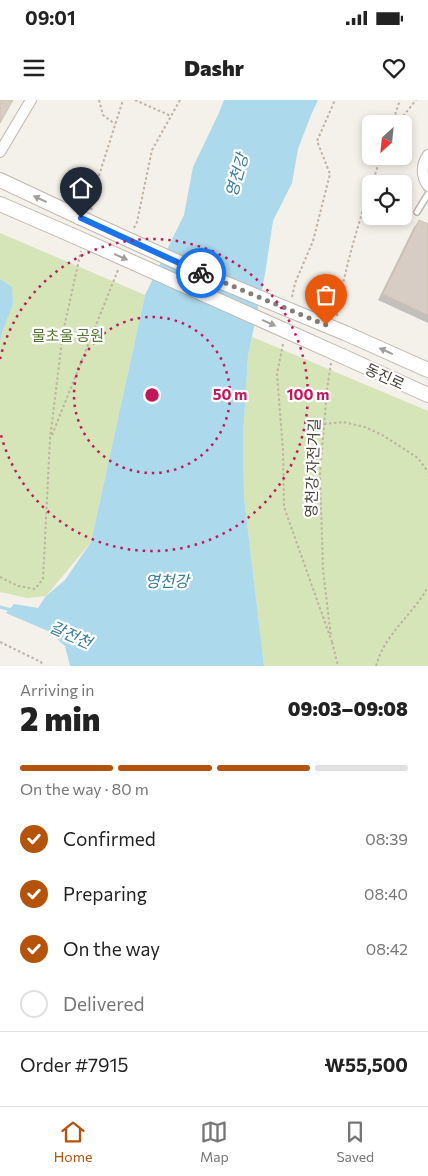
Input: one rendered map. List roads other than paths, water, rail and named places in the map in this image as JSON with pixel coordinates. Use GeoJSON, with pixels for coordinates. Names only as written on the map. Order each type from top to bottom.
{"type":"FeatureCollection","features":[{"type":"Feature","properties":{"kind":"street"},"geometry":{"type":"LineString","coordinates":[[0,152],[31,100]]}},
{"type":"Feature","properties":{"kind":"street"},"geometry":{"type":"LineString","coordinates":[[428,155],[422,167],[428,186]]}},
{"type":"Feature","properties":{"kind":"street","name":"동진로"},"geometry":{"type":"LineString","coordinates":[[0,180],[86,215],[217,280],[428,370]]}},
{"type":"Feature","properties":{"kind":"street","name":"동진로"},"geometry":{"type":"LineString","coordinates":[[0,204],[79,243],[336,359],[428,395]]}},
{"type":"Feature","properties":{"kind":"lane"},"geometry":{"type":"LineString","coordinates":[[417,212],[428,194]]}},
{"type":"Feature","properties":{"kind":"water","name":"영천강"},"geometry":{"type":"Polygon","coordinates":[[[224,100],[318,100],[298,149],[292,183],[273,221],[265,274],[248,356],[243,436],[244,497],[264,666],[70,666],[65,646],[48,631],[6,613],[14,604],[38,608],[46,596],[65,580],[91,542],[145,295],[184,215],[193,167],[224,100]]]}},
{"type":"Feature","properties":{"kind":"water"},"geometry":{"type":"Polygon","coordinates":[[[0,279],[12,287],[13,304],[0,342],[0,279]]]}},
{"type":"Feature","properties":{"kind":"waterway","name":"갈전천"},"geometry":{"type":"LineString","coordinates":[[0,607],[11,610]]}},
{"type":"Feature","properties":{"kind":"park label","name":"물초울 공원"},"geometry":{"type":"Point","coordinates":[68,335]}}]}
